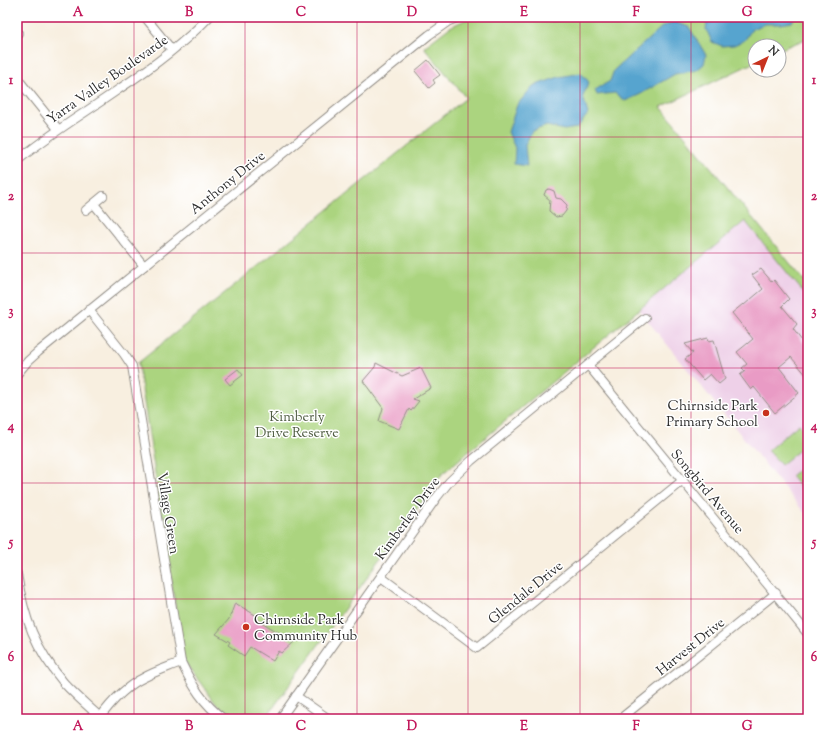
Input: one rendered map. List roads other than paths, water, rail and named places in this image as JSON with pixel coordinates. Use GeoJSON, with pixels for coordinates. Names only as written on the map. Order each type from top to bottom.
{"type":"FeatureCollection","features":[{"type":"Feature","properties":{"kind":"street"},"geometry":{"type":"LineString","coordinates":[[145,17],[172,50]]}},
{"type":"Feature","properties":{"kind":"street","name":"Yarra Valley Boulevarde"},"geometry":{"type":"LineString","coordinates":[[17,161],[58,130],[140,75],[172,50],[209,17]]}},
{"type":"Feature","properties":{"kind":"street","name":"Anthony Drive"},"geometry":{"type":"LineString","coordinates":[[17,374],[38,352],[89,310],[429,35],[449,21],[460,17]]}},
{"type":"Feature","properties":{"kind":"street"},"geometry":{"type":"LineString","coordinates":[[540,17],[558,17]]}},
{"type":"Feature","properties":{"kind":"street"},"geometry":{"type":"LineString","coordinates":[[17,78],[58,130]]}},
{"type":"Feature","properties":{"kind":"street"},"geometry":{"type":"LineString","coordinates":[[86,210],[103,196]]}},
{"type":"Feature","properties":{"kind":"street"},"geometry":{"type":"LineString","coordinates":[[94,204],[144,266]]}},
{"type":"Feature","properties":{"kind":"street","name":"Village Green"},"geometry":{"type":"LineString","coordinates":[[89,310],[132,366],[181,662],[190,682],[203,701],[224,719]]}},
{"type":"Feature","properties":{"kind":"street","name":"Kimberley Drive"},"geometry":{"type":"LineString","coordinates":[[280,719],[449,482],[471,461],[645,318]]}},
{"type":"Feature","properties":{"kind":"street","name":"Songbird Avenue"},"geometry":{"type":"LineString","coordinates":[[588,365],[808,634]]}},
{"type":"Feature","properties":{"kind":"street","name":"Glendale Drive"},"geometry":{"type":"LineString","coordinates":[[381,577],[477,648],[682,480]]}},
{"type":"Feature","properties":{"kind":"street"},"geometry":{"type":"LineString","coordinates":[[17,574],[22,602],[32,633],[47,660],[65,684],[99,718],[114,700],[129,687],[146,676],[181,662]]}},
{"type":"Feature","properties":{"kind":"street","name":"Harvest Drive"},"geometry":{"type":"LineString","coordinates":[[620,719],[776,593]]}},
{"type":"Feature","properties":{"kind":"street"},"geometry":{"type":"LineString","coordinates":[[296,696],[329,719]]}},
{"type":"Feature","properties":{"kind":"water"},"geometry":{"type":"Polygon","coordinates":[[[708,17],[796,17],[792,22],[765,24],[752,29],[745,40],[734,45],[722,46],[712,42],[706,29],[708,17]]]}},
{"type":"Feature","properties":{"kind":"water"},"geometry":{"type":"Polygon","coordinates":[[[674,22],[689,27],[706,55],[704,64],[697,70],[675,74],[639,95],[625,101],[615,93],[597,95],[595,90],[610,81],[614,70],[663,26],[674,22]]]}},
{"type":"Feature","properties":{"kind":"water"},"geometry":{"type":"Polygon","coordinates":[[[581,73],[589,82],[583,96],[588,114],[577,128],[564,130],[547,126],[532,131],[525,145],[527,166],[514,164],[515,148],[508,132],[517,105],[533,86],[559,77],[581,73]]]}},
{"type":"Feature","properties":{"kind":"place","name":"Chirnside Park Primary School"},"geometry":{"type":"Point","coordinates":[766,413]}},
{"type":"Feature","properties":{"kind":"place","name":"Chirnside Park Community Hub"},"geometry":{"type":"Point","coordinates":[246,627]}},
{"type":"Feature","properties":{"kind":"park label","name":"Kimberly Drive Reserve"},"geometry":{"type":"Point","coordinates":[297,424]}}]}
